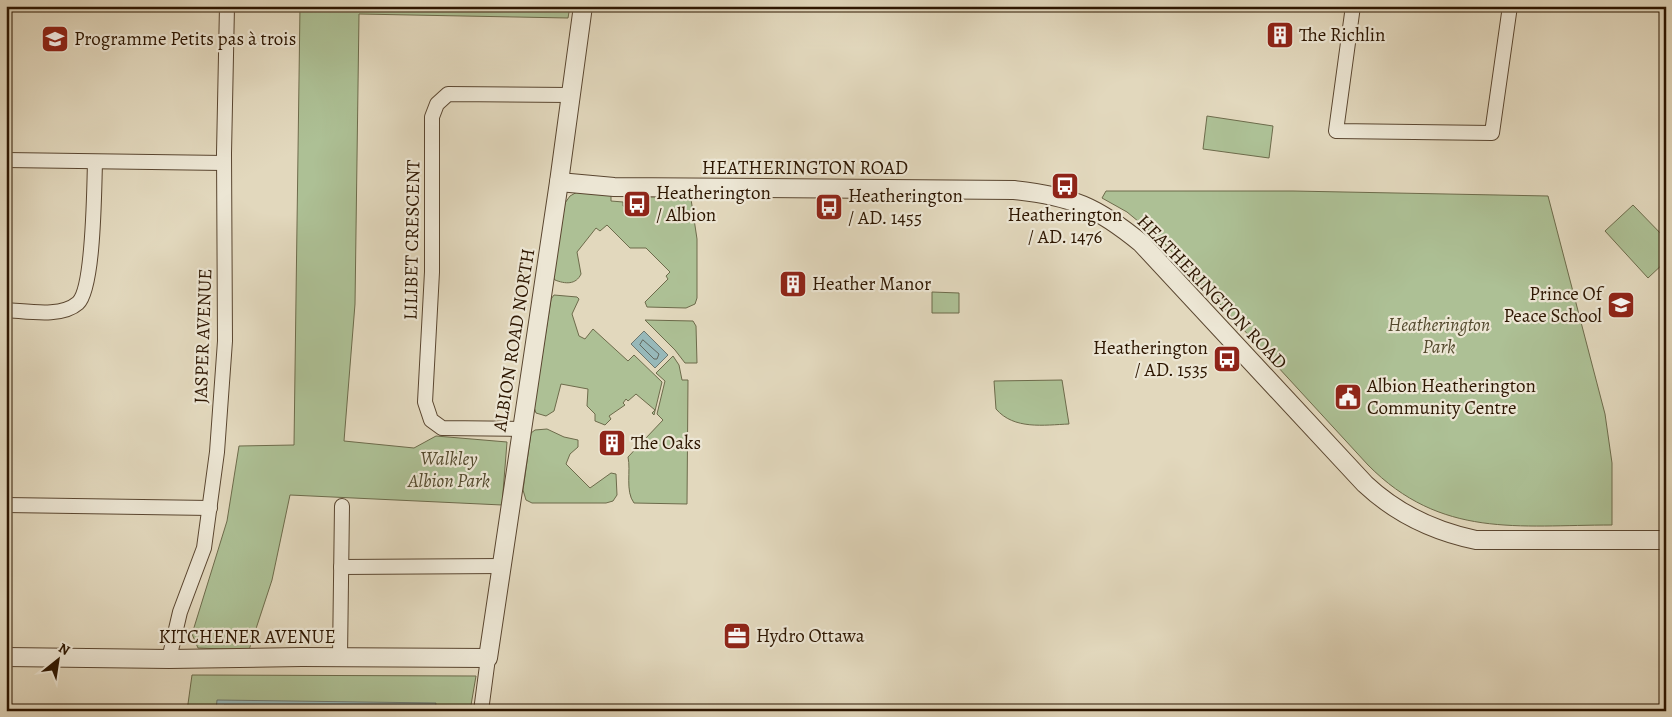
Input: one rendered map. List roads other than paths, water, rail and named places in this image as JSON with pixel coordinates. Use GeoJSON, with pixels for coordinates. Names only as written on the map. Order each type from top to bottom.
{"type":"FeatureCollection","features":[{"type":"Feature","properties":{"kind":"street","name":"JASPER AVENUE"},"geometry":{"type":"LineString","coordinates":[[169,659],[180,612],[204,548],[218,452],[225,342],[224,163],[228,6]]}},
{"type":"Feature","properties":{"kind":"street","name":"ALBION ROAD NORTH"},"geometry":{"type":"LineString","coordinates":[[481,711],[583,6]]}},
{"type":"Feature","properties":{"kind":"street"},"geometry":{"type":"LineString","coordinates":[[1353,6],[1336,131],[1483,133],[1492,133],[1510,6]]}},
{"type":"Feature","properties":{"kind":"street","name":"LILIBET CRESCENT"},"geometry":{"type":"LineString","coordinates":[[521,429],[442,428],[431,420],[425,402],[432,272],[432,117],[437,104],[448,94],[569,95]]}},
{"type":"Feature","properties":{"kind":"street"},"geometry":{"type":"LineString","coordinates":[[6,160],[95,163],[224,163]]}},
{"type":"Feature","properties":{"kind":"street"},"geometry":{"type":"LineString","coordinates":[[6,310],[56,311],[68,308],[78,302],[85,292],[91,239],[95,163]]}},
{"type":"Feature","properties":{"kind":"street","name":"HEATHERINGTON ROAD"},"geometry":{"type":"LineString","coordinates":[[559,182],[614,187],[1014,190],[1059,196],[1086,205],[1104,214],[1141,244],[1364,484],[1396,510],[1447,534],[1476,540],[1666,540]]}},
{"type":"Feature","properties":{"kind":"street"},"geometry":{"type":"LineString","coordinates":[[6,505],[210,508]]}},
{"type":"Feature","properties":{"kind":"street"},"geometry":{"type":"LineString","coordinates":[[340,657],[342,506]]}},
{"type":"Feature","properties":{"kind":"street"},"geometry":{"type":"LineString","coordinates":[[341,567],[502,566]]}},
{"type":"Feature","properties":{"kind":"street","name":"KITCHENER AVENUE"},"geometry":{"type":"LineString","coordinates":[[6,657],[169,659],[488,658]]}},
{"type":"Feature","properties":{"kind":"water"},"geometry":{"type":"Polygon","coordinates":[[[644,331],[668,355],[655,368],[631,344],[644,331]]]}},
{"type":"Feature","properties":{"kind":"water"},"geometry":{"type":"Polygon","coordinates":[[[217,700],[436,703],[435,711],[216,711],[217,700]]]}},
{"type":"Feature","properties":{"kind":"place","name":"The Richlin"},"geometry":{"type":"Point","coordinates":[1280,35]}},
{"type":"Feature","properties":{"kind":"place","name":"Programme Petits pas à trois"},"geometry":{"type":"Point","coordinates":[55,39]}},
{"type":"Feature","properties":{"kind":"place","name":"Heatherington / AD. 1476"},"geometry":{"type":"Point","coordinates":[1065,186]}},
{"type":"Feature","properties":{"kind":"place","name":"Heatherington / Albion"},"geometry":{"type":"Point","coordinates":[637,204]}},
{"type":"Feature","properties":{"kind":"place","name":"Heatherington / AD. 1455"},"geometry":{"type":"Point","coordinates":[829,207]}},
{"type":"Feature","properties":{"kind":"place","name":"Heather Manor"},"geometry":{"type":"Point","coordinates":[793,284]}},
{"type":"Feature","properties":{"kind":"place","name":"Prince Of Peace School"},"geometry":{"type":"Point","coordinates":[1621,305]}},
{"type":"Feature","properties":{"kind":"place","name":"Heatherington / AD. 1535"},"geometry":{"type":"Point","coordinates":[1227,359]}},
{"type":"Feature","properties":{"kind":"place","name":"Albion Heatherington Community Centre"},"geometry":{"type":"Point","coordinates":[1348,397]}},
{"type":"Feature","properties":{"kind":"place","name":"The Oaks"},"geometry":{"type":"Point","coordinates":[612,443]}},
{"type":"Feature","properties":{"kind":"place","name":"Hydro Ottawa"},"geometry":{"type":"Point","coordinates":[737,636]}},
{"type":"Feature","properties":{"kind":"park label","name":"Heatherington Park"},"geometry":{"type":"Point","coordinates":[1439,336]}},
{"type":"Feature","properties":{"kind":"park label","name":"Walkley Albion Park"},"geometry":{"type":"Point","coordinates":[449,470]}}]}
